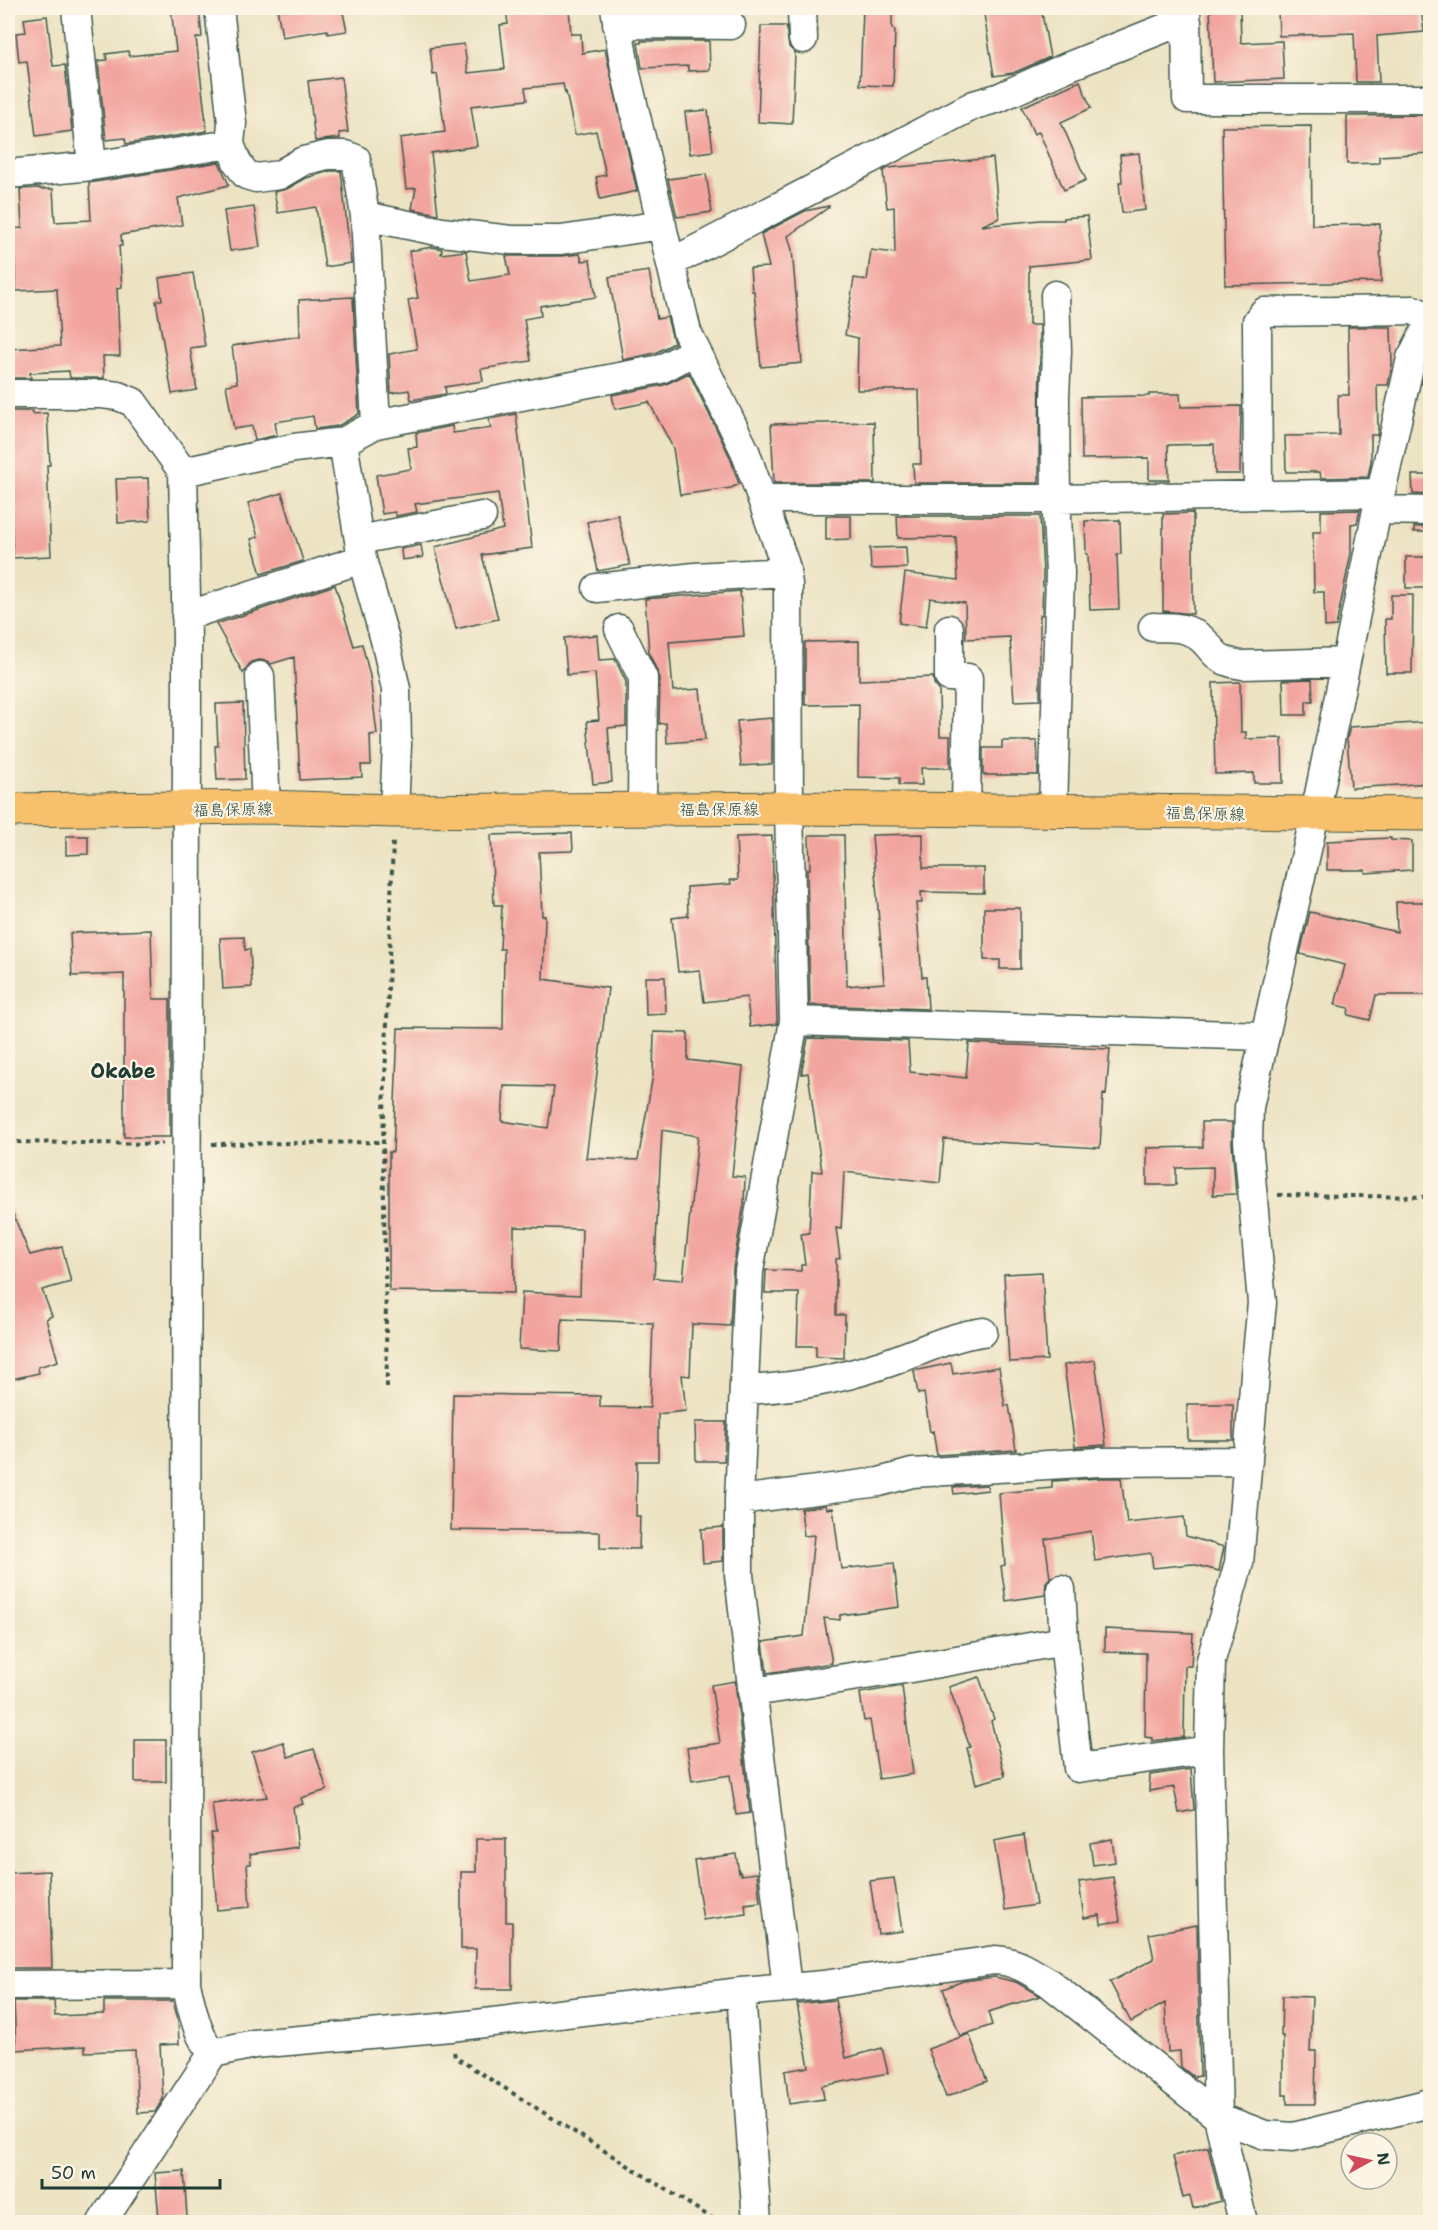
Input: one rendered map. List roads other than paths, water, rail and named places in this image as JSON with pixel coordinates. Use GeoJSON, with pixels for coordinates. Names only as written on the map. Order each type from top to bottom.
{"type":"FeatureCollection","features":[{"type":"Feature","properties":{"kind":"main road","name":"福島保原線"},"geometry":{"type":"LineString","coordinates":[[8,810],[187,810],[266,807],[394,812],[789,808],[1431,814]]}},
{"type":"Feature","properties":{"kind":"street"},"geometry":{"type":"LineString","coordinates":[[76,8],[92,166]]}},
{"type":"Feature","properties":{"kind":"street"},"geometry":{"type":"LineString","coordinates":[[219,8],[232,123],[230,144],[242,171],[256,178],[279,175],[303,161],[328,155],[345,155],[356,159],[366,216],[376,423]]}},
{"type":"Feature","properties":{"kind":"street"},"geometry":{"type":"LineString","coordinates":[[802,8],[803,39]]}},
{"type":"Feature","properties":{"kind":"street"},"geometry":{"type":"LineString","coordinates":[[1186,15],[1187,99],[1431,99]]}},
{"type":"Feature","properties":{"kind":"street"},"geometry":{"type":"LineString","coordinates":[[671,261],[689,254],[974,105],[998,98],[1067,67],[1175,24],[1186,15]]}},
{"type":"Feature","properties":{"kind":"street"},"geometry":{"type":"LineString","coordinates":[[731,26],[616,16],[626,74],[687,332],[745,451],[787,572],[794,1021],[749,1270],[739,1500],[739,1575],[787,1988]]}},
{"type":"Feature","properties":{"kind":"street"},"geometry":{"type":"LineString","coordinates":[[8,174],[92,166],[230,144]]}},
{"type":"Feature","properties":{"kind":"street"},"geometry":{"type":"LineString","coordinates":[[366,216],[442,232],[511,240],[561,240],[662,225]]}},
{"type":"Feature","properties":{"kind":"street"},"geometry":{"type":"LineString","coordinates":[[1053,811],[1060,573],[1056,499],[1057,351],[1054,295]]}},
{"type":"Feature","properties":{"kind":"street"},"geometry":{"type":"LineString","coordinates":[[1243,2223],[1218,2117],[1209,1750],[1211,1660],[1239,1563],[1262,1303],[1248,1142],[1249,1107],[1315,814],[1378,502],[1411,358],[1428,331],[1413,310],[1264,312],[1257,321],[1258,494]]}},
{"type":"Feature","properties":{"kind":"street"},"geometry":{"type":"LineString","coordinates":[[183,472],[294,448],[343,442],[376,423],[662,369],[695,351]]}},
{"type":"Feature","properties":{"kind":"street"},"geometry":{"type":"LineString","coordinates":[[8,394],[102,393],[133,402],[183,472],[187,810],[186,1984],[205,2046],[213,2053]]}},
{"type":"Feature","properties":{"kind":"street"},"geometry":{"type":"LineString","coordinates":[[343,442],[360,549],[386,640],[396,689],[398,745],[394,812]]}},
{"type":"Feature","properties":{"kind":"street"},"geometry":{"type":"LineString","coordinates":[[762,499],[1056,499],[1258,494],[1378,502],[1431,511]]}},
{"type":"Feature","properties":{"kind":"street"},"geometry":{"type":"LineString","coordinates":[[186,616],[360,549],[482,516]]}},
{"type":"Feature","properties":{"kind":"street"},"geometry":{"type":"LineString","coordinates":[[597,588],[695,577],[787,572]]}},
{"type":"Feature","properties":{"kind":"street"},"geometry":{"type":"LineString","coordinates":[[1153,627],[1179,628],[1192,632],[1219,659],[1228,663],[1242,665],[1346,662]]}},
{"type":"Feature","properties":{"kind":"street"},"geometry":{"type":"LineString","coordinates":[[619,629],[643,678],[642,809]]}},
{"type":"Feature","properties":{"kind":"street"},"geometry":{"type":"LineString","coordinates":[[949,629],[949,677],[968,678],[966,810]]}},
{"type":"Feature","properties":{"kind":"street"},"geometry":{"type":"LineString","coordinates":[[260,676],[266,807]]}},
{"type":"Feature","properties":{"kind":"street"},"geometry":{"type":"LineString","coordinates":[[794,1021],[1265,1036]]}},
{"type":"Feature","properties":{"kind":"street"},"geometry":{"type":"LineString","coordinates":[[744,1390],[771,1389],[855,1373],[883,1365],[951,1339],[983,1332]]}},
{"type":"Feature","properties":{"kind":"street"},"geometry":{"type":"LineString","coordinates":[[739,1500],[879,1482],[912,1473],[1099,1462],[1248,1461]]}},
{"type":"Feature","properties":{"kind":"street"},"geometry":{"type":"LineString","coordinates":[[1061,1589],[1064,1641],[1078,1768],[1209,1750]]}},
{"type":"Feature","properties":{"kind":"street"},"geometry":{"type":"LineString","coordinates":[[752,1692],[905,1669],[1064,1641]]}},
{"type":"Feature","properties":{"kind":"street"},"geometry":{"type":"LineString","coordinates":[[102,2223],[213,2053],[254,2044],[451,2027],[741,1992],[823,1985],[995,1960],[1014,1963],[1026,1968],[1056,1988],[1218,2117],[1265,2135],[1293,2137],[1431,2103]]}},
{"type":"Feature","properties":{"kind":"street"},"geometry":{"type":"LineString","coordinates":[[8,1985],[186,1984]]}},
{"type":"Feature","properties":{"kind":"street"},"geometry":{"type":"LineString","coordinates":[[741,1992],[757,2223]]}},
{"type":"Feature","properties":{"kind":"district","name":"Okabe"},"geometry":{"type":"Point","coordinates":[123,1071]}}]}
